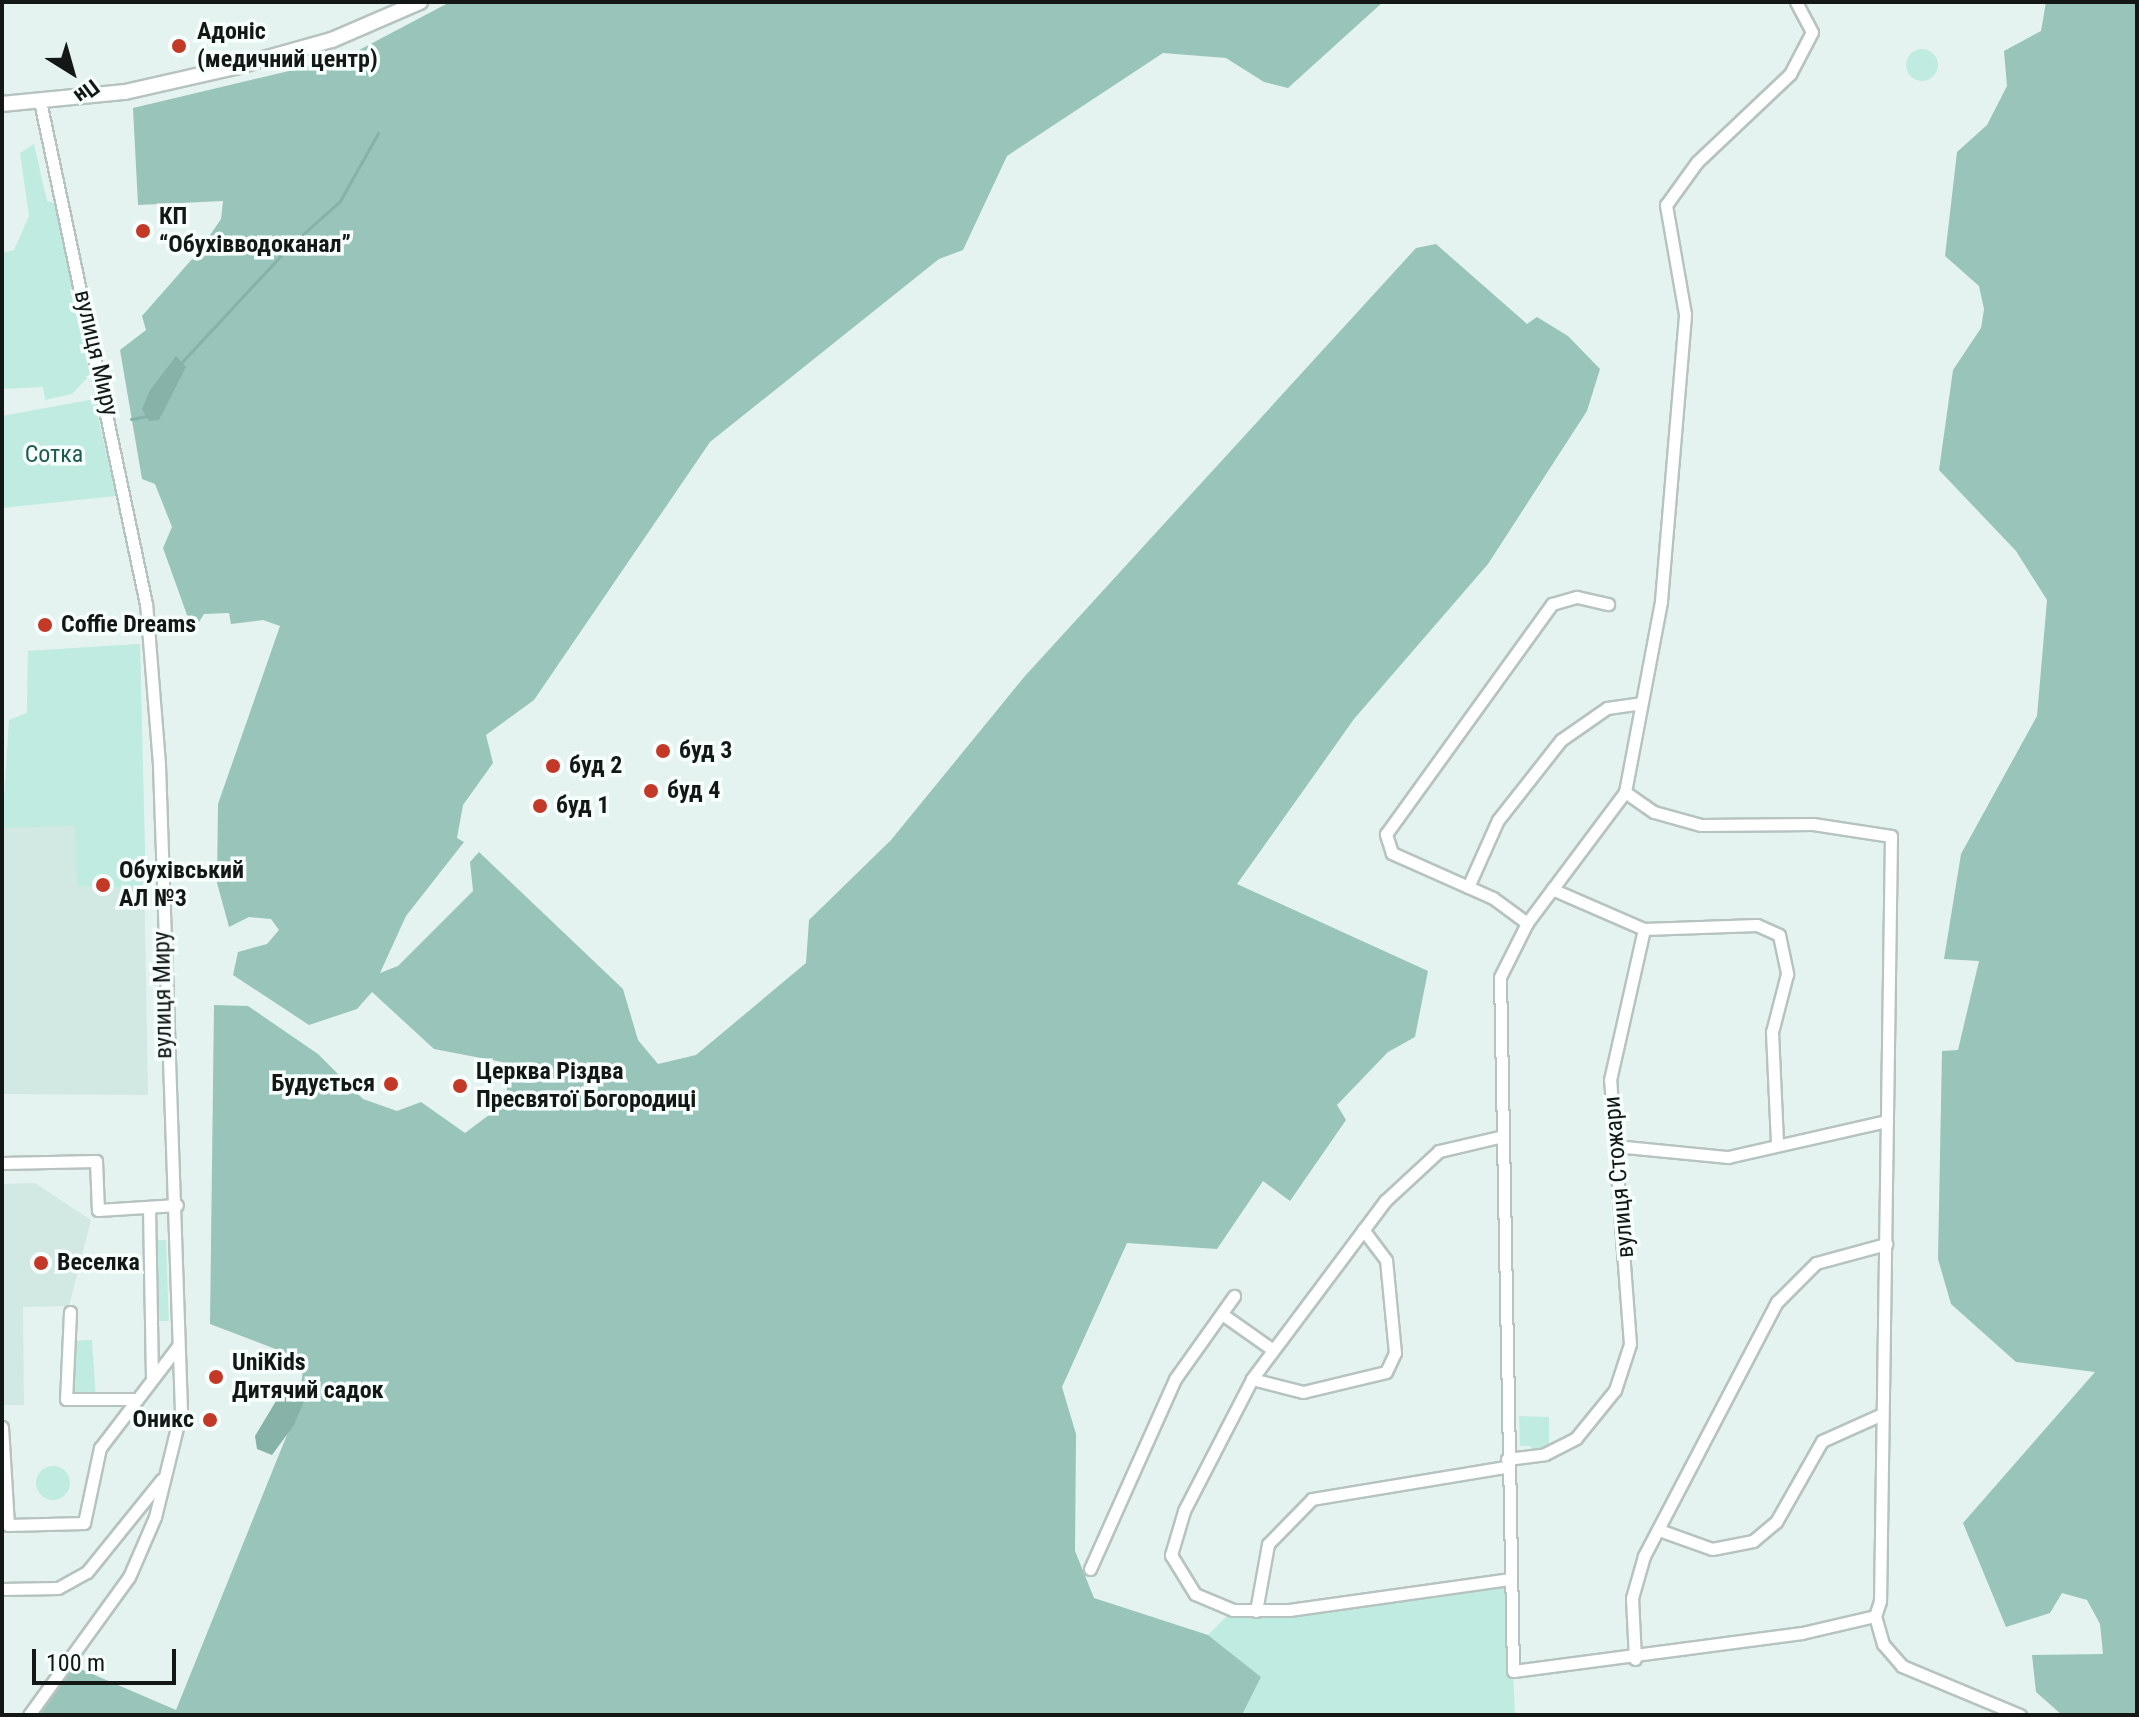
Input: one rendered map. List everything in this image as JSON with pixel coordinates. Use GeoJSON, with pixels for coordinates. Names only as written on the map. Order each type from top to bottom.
{"type":"FeatureCollection","features":[{"type":"Feature","properties":{"kind":"main road"},"geometry":{"type":"LineString","coordinates":[[2,104],[125,92],[235,67],[344,36],[420,2]]}},
{"type":"Feature","properties":{"kind":"street"},"geometry":{"type":"LineString","coordinates":[[1796,2],[1812,32],[1790,74],[1697,162],[1666,205],[1685,314],[1661,601],[1625,792],[1610,821],[1527,923],[1497,994],[1513,1671],[1635,1659],[1875,1616]]}},
{"type":"Feature","properties":{"kind":"street","name":"вулиця Миру"},"geometry":{"type":"LineString","coordinates":[[29,1715],[129,1577],[165,1475],[181,1411],[177,1205],[165,1099],[159,764],[146,604],[40,101]]}},
{"type":"Feature","properties":{"kind":"street"},"geometry":{"type":"LineString","coordinates":[[1527,923],[1468,887],[1392,853],[1386,834],[1552,604],[1577,597],[1608,604]]}},
{"type":"Feature","properties":{"kind":"street"},"geometry":{"type":"LineString","coordinates":[[1468,887],[1498,820],[1561,740],[1607,708],[1641,703]]}},
{"type":"Feature","properties":{"kind":"street"},"geometry":{"type":"LineString","coordinates":[[1625,792],[1654,812],[1701,825],[1813,824],[1891,836],[1886,1244],[1875,1616],[1883,1644],[1902,1666],[2020,1715]]}},
{"type":"Feature","properties":{"kind":"street"},"geometry":{"type":"LineString","coordinates":[[1552,889],[1644,929],[1757,925],[1779,935],[1787,974],[1772,1032],[1777,1141]]}},
{"type":"Feature","properties":{"kind":"street","name":"вулиця Стожари"},"geometry":{"type":"LineString","coordinates":[[1256,1611],[1268,1544],[1312,1499],[1545,1454],[1576,1438],[1624,1370],[1631,1304],[1615,1146],[1614,1042],[1644,929]]}},
{"type":"Feature","properties":{"kind":"street"},"geometry":{"type":"LineString","coordinates":[[1615,1146],[1728,1157],[1777,1141],[1887,1121]]}},
{"type":"Feature","properties":{"kind":"street"},"geometry":{"type":"LineString","coordinates":[[1499,1137],[1439,1151],[1418,1166],[1363,1230],[1252,1379],[1179,1522],[1171,1555],[1195,1594],[1256,1611],[1509,1579]]}},
{"type":"Feature","properties":{"kind":"street"},"geometry":{"type":"LineString","coordinates":[[2,1163],[96,1161],[98,1210],[177,1205]]}},
{"type":"Feature","properties":{"kind":"street"},"geometry":{"type":"LineString","coordinates":[[149,1207],[152,1377]]}},
{"type":"Feature","properties":{"kind":"street"},"geometry":{"type":"LineString","coordinates":[[1252,1379],[1303,1392],[1386,1372],[1395,1353],[1390,1284],[1386,1260],[1363,1230]]}},
{"type":"Feature","properties":{"kind":"street"},"geometry":{"type":"LineString","coordinates":[[1635,1659],[1632,1598],[1659,1530],[1792,1281],[1827,1258],[1886,1244]]}},
{"type":"Feature","properties":{"kind":"street"},"geometry":{"type":"LineString","coordinates":[[1090,1569],[1175,1379],[1234,1296]]}},
{"type":"Feature","properties":{"kind":"street"},"geometry":{"type":"LineString","coordinates":[[70,1312],[66,1399],[137,1399]]}},
{"type":"Feature","properties":{"kind":"street"},"geometry":{"type":"LineString","coordinates":[[1222,1314],[1273,1350]]}},
{"type":"Feature","properties":{"kind":"street"},"geometry":{"type":"LineString","coordinates":[[2,1427],[8,1525],[84,1523],[100,1448],[178,1346]]}},
{"type":"Feature","properties":{"kind":"street"},"geometry":{"type":"LineString","coordinates":[[1659,1530],[1712,1549],[1753,1541],[1776,1522],[1822,1441],[1882,1414]]}},
{"type":"Feature","properties":{"kind":"street"},"geometry":{"type":"LineString","coordinates":[[2,1589],[58,1588],[87,1572],[165,1475]]}},
{"type":"Feature","properties":{"kind":"shaded area"},"geometry":{"type":"Polygon","coordinates":[[[450,2],[1383,2],[1288,88],[1264,82],[1226,58],[1163,53],[1007,156],[963,250],[939,259],[710,442],[534,700],[486,735],[493,763],[463,805],[457,838],[464,842],[406,916],[380,973],[398,966],[473,891],[470,862],[479,852],[623,989],[638,1040],[658,1064],[696,1055],[806,963],[809,920],[891,840],[1025,676],[1416,248],[1436,244],[1527,324],[1537,317],[1568,336],[1600,369],[1587,411],[1488,564],[1354,719],[1237,884],[1428,971],[1415,1037],[1388,1052],[1337,1105],[1346,1120],[1290,1201],[1263,1181],[1217,1249],[1127,1243],[1062,1387],[1076,1434],[1075,1551],[1094,1598],[1208,1635],[1261,1677],[1242,1715],[31,1715],[69,1664],[176,1710],[299,1405],[304,1360],[210,1324],[214,1005],[248,1006],[318,1054],[363,1099],[397,1111],[421,1102],[465,1133],[509,1100],[502,1062],[434,1049],[372,992],[357,1009],[309,1025],[233,975],[238,952],[267,944],[279,930],[271,919],[249,917],[229,927],[217,883],[218,804],[280,626],[263,620],[231,624],[229,613],[204,614],[199,622],[187,615],[163,548],[172,527],[155,484],[142,479],[120,350],[146,330],[142,316],[200,250],[221,219],[223,201],[138,205],[133,108],[344,58],[450,2]]]}},
{"type":"Feature","properties":{"kind":"shaded area"},"geometry":{"type":"Polygon","coordinates":[[[2046,2],[2137,2],[2137,1715],[2062,1715],[2036,1692],[2032,1655],[2103,1654],[2100,1624],[2087,1600],[2062,1593],[2050,1613],[2006,1627],[1963,1523],[2095,1372],[2016,1362],[1951,1304],[1938,1259],[1942,1051],[1958,1050],[1979,961],[1944,959],[1961,854],[2037,716],[2047,600],[2016,551],[1939,470],[1953,370],[1981,328],[1984,309],[1979,286],[1945,256],[1957,152],[1987,125],[2007,86],[2004,51],[2041,31],[2046,2]]]}},
{"type":"Feature","properties":{"kind":"shaded area"},"geometry":{"type":"Polygon","coordinates":[[[176,356],[186,367],[159,420],[149,421],[142,409],[150,390],[176,356]]]}},
{"type":"Feature","properties":{"kind":"shaded area","name":"Обухівський АЛ №3"},"geometry":{"type":"Polygon","coordinates":[[[140,644],[148,1095],[2,1094],[2,828],[13,828],[9,720],[27,713],[28,651],[140,644]]]}},
{"type":"Feature","properties":{"kind":"shaded area","name":"Веселка"},"geometry":{"type":"Polygon","coordinates":[[[35,1183],[91,1220],[69,1306],[23,1307],[24,1405],[2,1405],[2,1184],[35,1183]]]}},
{"type":"Feature","properties":{"kind":"shaded area"},"geometry":{"type":"Polygon","coordinates":[[[301,1390],[307,1394],[294,1425],[272,1455],[257,1449],[255,1436],[276,1401],[301,1390]]]}},
{"type":"Feature","properties":{"kind":"green space"},"geometry":{"type":"Polygon","coordinates":[[[1922,49],[1933,54],[1938,65],[1933,76],[1922,81],[1911,76],[1906,65],[1911,54],[1922,49]]]}},
{"type":"Feature","properties":{"kind":"green space"},"geometry":{"type":"Polygon","coordinates":[[[34,144],[47,201],[57,204],[90,375],[72,394],[45,400],[43,387],[2,389],[2,253],[14,250],[29,216],[20,153],[34,144]]]}},
{"type":"Feature","properties":{"kind":"green space","name":"Сотка"},"geometry":{"type":"Polygon","coordinates":[[[94,399],[116,496],[2,508],[2,416],[94,399]]]}},
{"type":"Feature","properties":{"kind":"green space"},"geometry":{"type":"Polygon","coordinates":[[[140,644],[146,889],[77,886],[75,826],[2,828],[9,720],[27,713],[28,651],[140,644]]]}},
{"type":"Feature","properties":{"kind":"green space"},"geometry":{"type":"Polygon","coordinates":[[[166,1240],[169,1321],[152,1322],[149,1241],[166,1240]]]}},
{"type":"Feature","properties":{"kind":"green space"},"geometry":{"type":"Polygon","coordinates":[[[92,1340],[96,1399],[66,1399],[68,1341],[92,1340]]]}},
{"type":"Feature","properties":{"kind":"green space"},"geometry":{"type":"Polygon","coordinates":[[[1519,1416],[1549,1417],[1549,1447],[1532,1453],[1531,1446],[1520,1446],[1519,1416]]]}},
{"type":"Feature","properties":{"kind":"green space"},"geometry":{"type":"Polygon","coordinates":[[[53,1466],[65,1471],[70,1483],[65,1495],[53,1500],[41,1495],[36,1483],[41,1471],[53,1466]]]}},
{"type":"Feature","properties":{"kind":"green space"},"geometry":{"type":"Polygon","coordinates":[[[1509,1579],[1515,1715],[1242,1715],[1261,1677],[1208,1635],[1233,1610],[1509,1579]]]}},
{"type":"Feature","properties":{"kind":"waterway"},"geometry":{"type":"LineString","coordinates":[[292,244],[340,201],[378,133]]}},
{"type":"Feature","properties":{"kind":"waterway"},"geometry":{"type":"LineString","coordinates":[[181,363],[284,252]]}},
{"type":"Feature","properties":{"kind":"waterway"},"geometry":{"type":"LineString","coordinates":[[131,419],[147,416]]}},
{"type":"Feature","properties":{"kind":"place","name":"Адоніс (медичний центр)"},"geometry":{"type":"Point","coordinates":[179,46]}},
{"type":"Feature","properties":{"kind":"place","name":"КП “Обухівводоканал”"},"geometry":{"type":"Point","coordinates":[143,231]}},
{"type":"Feature","properties":{"kind":"place","name":"Coffie Dreams"},"geometry":{"type":"Point","coordinates":[45,625]}},
{"type":"Feature","properties":{"kind":"place","name":"буд 3"},"geometry":{"type":"Point","coordinates":[663,751]}},
{"type":"Feature","properties":{"kind":"place","name":"буд 2"},"geometry":{"type":"Point","coordinates":[553,766]}},
{"type":"Feature","properties":{"kind":"place","name":"буд 4"},"geometry":{"type":"Point","coordinates":[651,791]}},
{"type":"Feature","properties":{"kind":"place","name":"буд 1"},"geometry":{"type":"Point","coordinates":[540,806]}},
{"type":"Feature","properties":{"kind":"place","name":"Обухівський АЛ №3"},"geometry":{"type":"Point","coordinates":[103,885]}},
{"type":"Feature","properties":{"kind":"place","name":"Будується"},"geometry":{"type":"Point","coordinates":[391,1084]}},
{"type":"Feature","properties":{"kind":"place","name":"Церква Різдва Пресвятої Богородиці"},"geometry":{"type":"Point","coordinates":[460,1086]}},
{"type":"Feature","properties":{"kind":"place","name":"Веселка"},"geometry":{"type":"Point","coordinates":[41,1263]}},
{"type":"Feature","properties":{"kind":"place","name":"UniKids Дитячий садок"},"geometry":{"type":"Point","coordinates":[216,1377]}},
{"type":"Feature","properties":{"kind":"place","name":"Оникс"},"geometry":{"type":"Point","coordinates":[210,1420]}}]}
